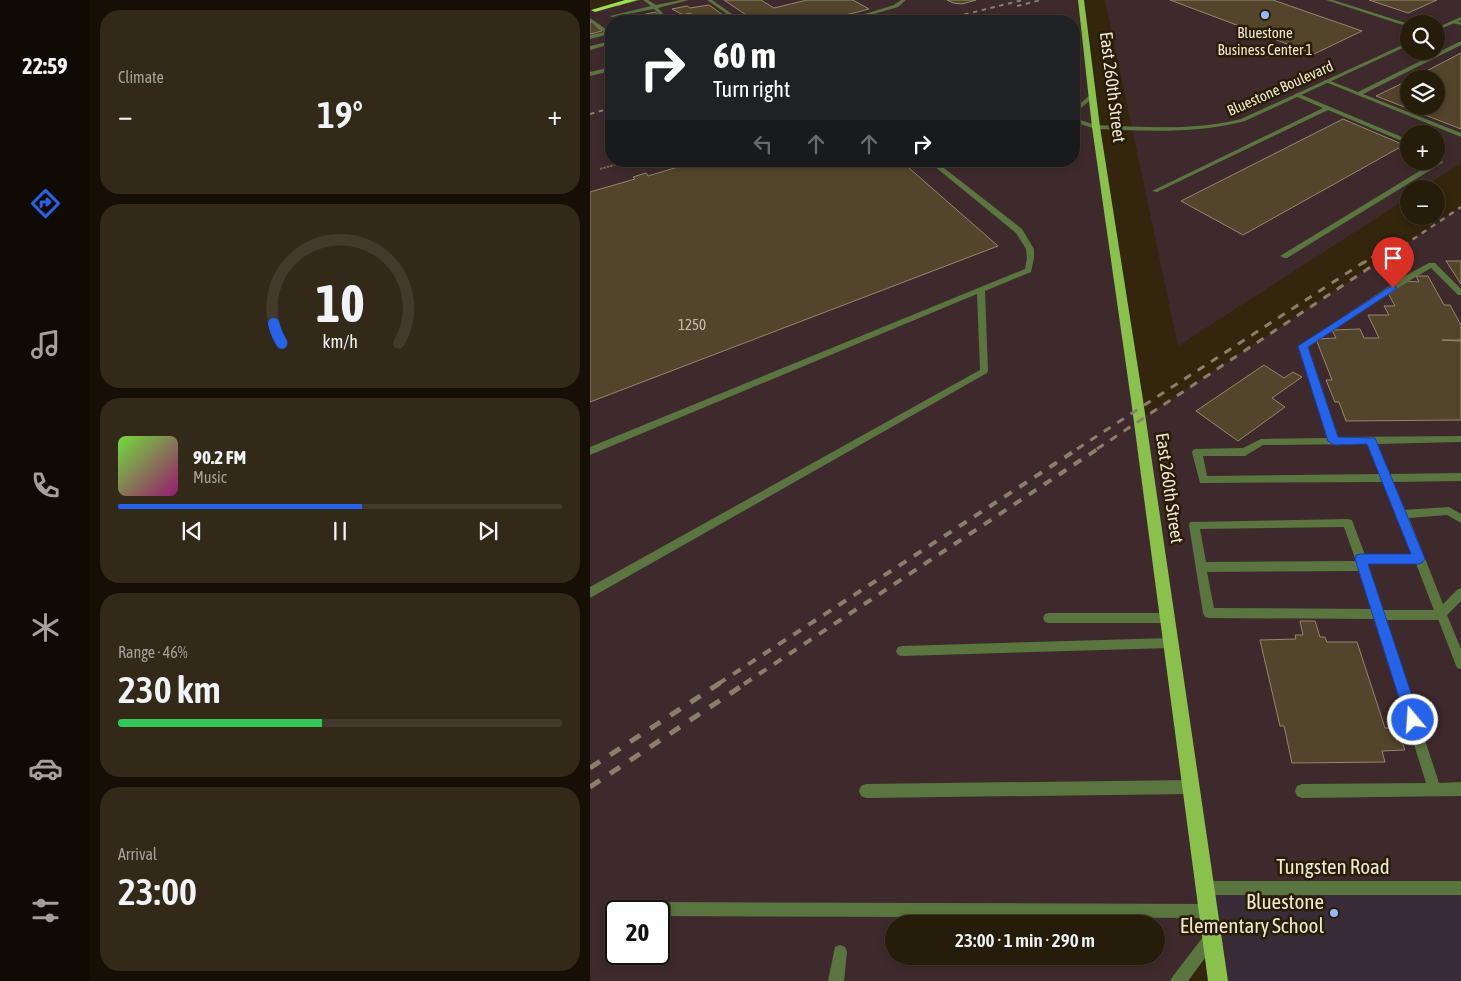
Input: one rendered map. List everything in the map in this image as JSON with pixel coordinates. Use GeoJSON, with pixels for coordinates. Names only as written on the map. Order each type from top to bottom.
{"type":"FeatureCollection","features":[{"type":"Feature","properties":{"kind":"highway"},"geometry":{"type":"LineString","coordinates":[[592,11],[633,0]]}},
{"type":"Feature","properties":{"kind":"main road","name":"East 260th Street"},"geometry":{"type":"LineString","coordinates":[[1081,0],[1096,127],[1218,981]]}},
{"type":"Feature","properties":{"kind":"street"},"geometry":{"type":"LineString","coordinates":[[592,11],[638,0]]}},
{"type":"Feature","properties":{"kind":"street"},"geometry":{"type":"LineString","coordinates":[[645,0],[662,15]]}},
{"type":"Feature","properties":{"kind":"street"},"geometry":{"type":"LineString","coordinates":[[617,15],[687,0]]}},
{"type":"Feature","properties":{"kind":"street"},"geometry":{"type":"LineString","coordinates":[[709,0],[731,15]]}},
{"type":"Feature","properties":{"kind":"street"},"geometry":{"type":"LineString","coordinates":[[865,15],[896,6],[904,0]]}},
{"type":"Feature","properties":{"kind":"street"},"geometry":{"type":"LineString","coordinates":[[1328,0],[1400,23]]}},
{"type":"Feature","properties":{"kind":"street"},"geometry":{"type":"LineString","coordinates":[[1445,26],[1461,18]]}},
{"type":"Feature","properties":{"kind":"street"},"geometry":{"type":"LineString","coordinates":[[590,19],[605,31]]}},
{"type":"Feature","properties":{"kind":"street"},"geometry":{"type":"LineString","coordinates":[[1454,22],[1461,24]]}},
{"type":"Feature","properties":{"kind":"street"},"geometry":{"type":"LineString","coordinates":[[590,37],[605,34]]}},
{"type":"Feature","properties":{"kind":"street"},"geometry":{"type":"LineString","coordinates":[[1358,94],[1461,42]]}},
{"type":"Feature","properties":{"kind":"street"},"geometry":{"type":"LineString","coordinates":[[590,48],[605,44]]}},
{"type":"Feature","properties":{"kind":"street","name":"Bluestone Boulevard"},"geometry":{"type":"LineString","coordinates":[[1096,127],[1196,128],[1224,126],[1243,120],[1400,47]]}},
{"type":"Feature","properties":{"kind":"street"},"geometry":{"type":"LineString","coordinates":[[590,74],[605,70]]}},
{"type":"Feature","properties":{"kind":"street"},"geometry":{"type":"LineString","coordinates":[[1326,81],[1461,134]]}},
{"type":"Feature","properties":{"kind":"street"},"geometry":{"type":"LineString","coordinates":[[1297,95],[1400,138]]}},
{"type":"Feature","properties":{"kind":"street"},"geometry":{"type":"LineString","coordinates":[[1080,107],[1092,96]]}},
{"type":"Feature","properties":{"kind":"street"},"geometry":{"type":"LineString","coordinates":[[1155,191],[1328,108]]}},
{"type":"Feature","properties":{"kind":"street"},"geometry":{"type":"LineString","coordinates":[[1080,122],[1096,127]]}},
{"type":"Feature","properties":{"kind":"street"},"geometry":{"type":"LineString","coordinates":[[1080,128],[1096,127]]}},
{"type":"Feature","properties":{"kind":"street"},"geometry":{"type":"LineString","coordinates":[[590,451],[1028,270],[1032,258],[1030,246],[1019,231],[939,167]]}},
{"type":"Feature","properties":{"kind":"street"},"geometry":{"type":"LineString","coordinates":[[1284,256],[1427,170]]}},
{"type":"Feature","properties":{"kind":"street"},"geometry":{"type":"LineString","coordinates":[[1334,441],[1303,346],[1406,279],[1432,265],[1461,293]]}},
{"type":"Feature","properties":{"kind":"street"},"geometry":{"type":"LineString","coordinates":[[590,593],[984,371],[981,290]]}},
{"type":"Feature","properties":{"kind":"street"},"geometry":{"type":"LineString","coordinates":[[1461,439],[1261,442],[1245,452],[1198,452],[1204,480],[1461,477]]}},
{"type":"Feature","properties":{"kind":"street"},"geometry":{"type":"LineString","coordinates":[[1371,440],[1461,664]]}},
{"type":"Feature","properties":{"kind":"street"},"geometry":{"type":"LineString","coordinates":[[1402,514],[1449,511],[1461,519]]}},
{"type":"Feature","properties":{"kind":"street"},"geometry":{"type":"LineString","coordinates":[[1436,790],[1378,615],[1362,562],[1348,523],[1194,525],[1209,613],[1378,615],[1440,615],[1461,593]]}},
{"type":"Feature","properties":{"kind":"street"},"geometry":{"type":"LineString","coordinates":[[1201,567],[1419,559]]}},
{"type":"Feature","properties":{"kind":"street"},"geometry":{"type":"LineString","coordinates":[[1049,618],[1167,618]]}},
{"type":"Feature","properties":{"kind":"street"},"geometry":{"type":"LineString","coordinates":[[902,651],[1170,643]]}},
{"type":"Feature","properties":{"kind":"street"},"geometry":{"type":"LineString","coordinates":[[866,791],[1190,787]]}},
{"type":"Feature","properties":{"kind":"street"},"geometry":{"type":"LineString","coordinates":[[1302,792],[1461,789]]}},
{"type":"Feature","properties":{"kind":"street","name":"Tungsten Road"},"geometry":{"type":"LineString","coordinates":[[1204,888],[1461,888]]}},
{"type":"Feature","properties":{"kind":"street"},"geometry":{"type":"LineString","coordinates":[[670,909],[1207,911]]}},
{"type":"Feature","properties":{"kind":"street"},"geometry":{"type":"LineString","coordinates":[[1178,981],[1211,938]]}},
{"type":"Feature","properties":{"kind":"street"},"geometry":{"type":"LineString","coordinates":[[836,981],[840,952]]}},
{"type":"Feature","properties":{"kind":"path"},"geometry":{"type":"LineString","coordinates":[[600,169],[607,167]]}},
{"type":"Feature","properties":{"kind":"shaded area"},"geometry":{"type":"Polygon","coordinates":[[[638,0],[1081,0],[1138,421],[1434,225],[1445,225],[1445,218],[1461,207],[1461,889],[1211,938],[1178,981],[590,981],[590,11],[638,0]]]}},
{"type":"Feature","properties":{"kind":"shaded area"},"geometry":{"type":"Polygon","coordinates":[[[1105,0],[1461,0],[1461,163],[1435,180],[1400,180],[1400,203],[1178,346],[1105,0]]]}},
{"type":"Feature","properties":{"kind":"shaded area","name":"Bluestone Elementary School"},"geometry":{"type":"Polygon","coordinates":[[[1461,887],[1461,981],[1218,981],[1204,888],[1461,887]]]}},
{"type":"Feature","properties":{"kind":"building"},"geometry":{"type":"Polygon","coordinates":[[[724,0],[761,0],[774,8],[807,0],[853,0],[869,9],[846,15],[746,15],[724,0]]]}},
{"type":"Feature","properties":{"kind":"building"},"geometry":{"type":"Polygon","coordinates":[[[947,0],[976,0],[962,4],[947,0]]]}},
{"type":"Feature","properties":{"kind":"building","name":"Bluestone Business Center 1"},"geometry":{"type":"Polygon","coordinates":[[[1170,0],[1273,0],[1362,31],[1314,54],[1170,0]]]}},
{"type":"Feature","properties":{"kind":"building"},"geometry":{"type":"Polygon","coordinates":[[[1369,0],[1437,0],[1408,13],[1369,0]]]}},
{"type":"Feature","properties":{"kind":"building"},"geometry":{"type":"Polygon","coordinates":[[[709,5],[723,15],[693,15],[690,13],[683,15],[672,9],[687,6],[690,8],[709,5]]]}},
{"type":"Feature","properties":{"kind":"building"},"geometry":{"type":"Polygon","coordinates":[[[655,12],[659,15],[642,15],[655,12]]]}},
{"type":"Feature","properties":{"kind":"building"},"geometry":{"type":"Polygon","coordinates":[[[590,22],[592,22],[602,31],[590,34],[590,22]]]}},
{"type":"Feature","properties":{"kind":"building"},"geometry":{"type":"Polygon","coordinates":[[[1461,53],[1461,129],[1425,115],[1445,115],[1445,70],[1428,70],[1461,53]]]}},
{"type":"Feature","properties":{"kind":"building"},"geometry":{"type":"Polygon","coordinates":[[[1400,84],[1400,105],[1376,96],[1400,84]]]}},
{"type":"Feature","properties":{"kind":"building"},"geometry":{"type":"Polygon","coordinates":[[[1343,119],[1400,143],[1400,147],[1243,235],[1181,201],[1343,119]]]}},
{"type":"Feature","properties":{"kind":"building"},"geometry":{"type":"Polygon","coordinates":[[[678,167],[908,167],[998,246],[590,402],[590,192],[635,179],[633,177],[646,173],[648,176],[678,167]]]}},
{"type":"Feature","properties":{"kind":"building"},"geometry":{"type":"Polygon","coordinates":[[[1446,261],[1461,261],[1461,284],[1446,261]]]}},
{"type":"Feature","properties":{"kind":"building"},"geometry":{"type":"Polygon","coordinates":[[[1416,276],[1428,276],[1444,305],[1450,305],[1461,325],[1461,340],[1442,340],[1461,341],[1461,420],[1346,421],[1339,402],[1335,402],[1326,380],[1332,380],[1316,339],[1336,338],[1332,330],[1360,329],[1364,338],[1379,338],[1368,315],[1389,315],[1384,306],[1395,306],[1388,293],[1406,281],[1419,282],[1416,276]]]}},
{"type":"Feature","properties":{"kind":"building"},"geometry":{"type":"Polygon","coordinates":[[[1264,365],[1284,378],[1293,372],[1302,377],[1272,398],[1285,407],[1238,441],[1196,411],[1264,365]]]}},
{"type":"Feature","properties":{"kind":"building"},"geometry":{"type":"Polygon","coordinates":[[[1300,621],[1315,621],[1320,637],[1325,637],[1327,642],[1357,642],[1385,728],[1397,728],[1405,750],[1382,751],[1385,762],[1292,763],[1284,726],[1280,726],[1260,640],[1296,639],[1295,635],[1303,635],[1300,621]]]}},
{"type":"Feature","properties":{"kind":"railway"},"geometry":{"type":"LineString","coordinates":[[962,15],[1023,0]]}},
{"type":"Feature","properties":{"kind":"railway"},"geometry":{"type":"LineString","coordinates":[[1017,6],[1041,0]]}},
{"type":"Feature","properties":{"kind":"railway"},"geometry":{"type":"LineString","coordinates":[[590,114],[605,110]]}},
{"type":"Feature","properties":{"kind":"railway"},"geometry":{"type":"LineString","coordinates":[[1376,264],[1461,207]]}},
{"type":"Feature","properties":{"kind":"railway"},"geometry":{"type":"LineString","coordinates":[[1362,264],[1381,251]]}},
{"type":"Feature","properties":{"kind":"railway"},"geometry":{"type":"LineString","coordinates":[[1077,449],[1364,262]]}},
{"type":"Feature","properties":{"kind":"railway"},"geometry":{"type":"LineString","coordinates":[[1097,449],[1378,262]]}},
{"type":"Feature","properties":{"kind":"railway"},"geometry":{"type":"LineString","coordinates":[[718,684],[1079,448]]}},
{"type":"Feature","properties":{"kind":"railway"},"geometry":{"type":"LineString","coordinates":[[744,684],[1099,448]]}},
{"type":"Feature","properties":{"kind":"railway"},"geometry":{"type":"LineString","coordinates":[[590,768],[720,683]]}},
{"type":"Feature","properties":{"kind":"railway"},"geometry":{"type":"LineString","coordinates":[[590,787],[746,683]]}},
{"type":"Feature","properties":{"kind":"place","name":"Bluestone Business Center 1"},"geometry":{"type":"Point","coordinates":[1265,15]}},
{"type":"Feature","properties":{"kind":"place","name":"Bluestone Elementary School"},"geometry":{"type":"Point","coordinates":[1334,913]}},
{"type":"Feature","properties":{"kind":"route"},"geometry":{"type":"LineString","coordinates":[[1393,288],[1348,315],[1303,346],[1334,441],[1371,440],[1419,559],[1361,559],[1413,720]]}}]}
